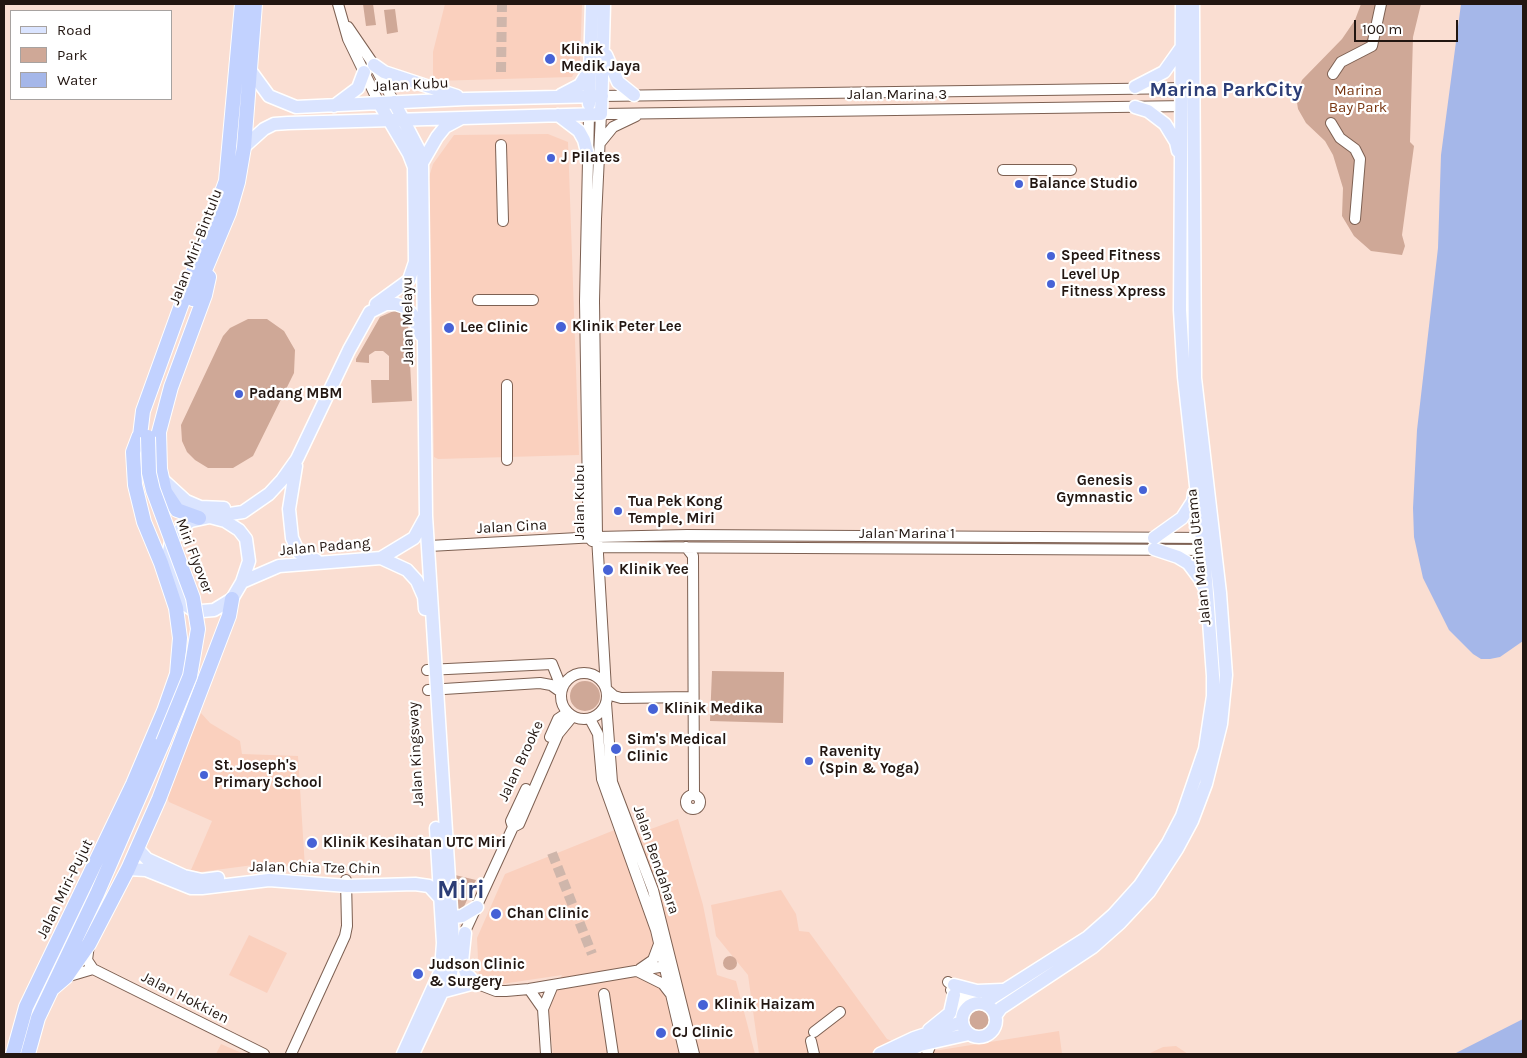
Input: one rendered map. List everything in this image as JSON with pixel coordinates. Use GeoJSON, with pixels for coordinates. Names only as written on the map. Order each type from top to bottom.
{"type":"FeatureCollection","features":[{"type":"Feature","properties":{"kind":"highway","name":"Jalan Miri-Bintulu"},"geometry":{"type":"LineString","coordinates":[[143,437],[195,294],[214,252],[238,182],[244,147],[250,70],[247,20],[242,4]]}},
{"type":"Feature","properties":{"kind":"highway","name":"Jalan Miri-Bintulu"},"geometry":{"type":"LineString","coordinates":[[143,437],[143,411],[226,181],[247,20],[255,4]]}},
{"type":"Feature","properties":{"kind":"highway"},"geometry":{"type":"LineString","coordinates":[[204,517],[186,514],[173,506],[165,492],[162,478],[159,432],[171,386],[205,295],[214,252]]}},
{"type":"Feature","properties":{"kind":"highway"},"geometry":{"type":"LineString","coordinates":[[143,437],[142,484],[169,560]]}},
{"type":"Feature","properties":{"kind":"highway"},"geometry":{"type":"LineString","coordinates":[[143,437],[133,459],[139,506],[171,590],[176,608],[180,638],[175,680],[158,740]]}},
{"type":"Feature","properties":{"kind":"highway","name":"Miri Flyover"},"geometry":{"type":"LineString","coordinates":[[143,437],[152,490],[194,598],[198,629],[190,676],[158,740]]}},
{"type":"Feature","properties":{"kind":"highway"},"geometry":{"type":"LineString","coordinates":[[52,990],[66,977],[89,944],[128,869],[159,799],[230,616],[232,599]]}},
{"type":"Feature","properties":{"kind":"highway"},"geometry":{"type":"LineString","coordinates":[[158,740],[181,679],[188,635],[184,604]]}},
{"type":"Feature","properties":{"kind":"highway"},"geometry":{"type":"LineString","coordinates":[[97,894],[115,868],[131,838],[174,740],[194,705]]}},
{"type":"Feature","properties":{"kind":"highway","name":"Jalan Miri-Pujut"},"geometry":{"type":"LineString","coordinates":[[28,1054],[38,1018],[97,894],[158,740]]}},
{"type":"Feature","properties":{"kind":"highway","name":"Jalan Miri-Pujut"},"geometry":{"type":"LineString","coordinates":[[13,1054],[26,1007],[158,740]]}},
{"type":"Feature","properties":{"kind":"main road","name":"Jalan Kubu"},"geometry":{"type":"LineString","coordinates":[[592,4],[590,68],[596,97]]}},
{"type":"Feature","properties":{"kind":"main road","name":"Jalan Kubu"},"geometry":{"type":"LineString","coordinates":[[595,114],[603,46],[604,4]]}},
{"type":"Feature","properties":{"kind":"main road","name":"Jalan Marina Utama"},"geometry":{"type":"LineString","coordinates":[[1182,4],[1181,48],[1187,88]]}},
{"type":"Feature","properties":{"kind":"main road","name":"Jalan Marina Utama"},"geometry":{"type":"LineString","coordinates":[[880,1054],[972,1009],[1048,964],[1088,937],[1113,915],[1140,884],[1168,843],[1182,816],[1195,781],[1210,722],[1213,676],[1207,594],[1209,544],[1196,488],[1184,377],[1180,310],[1182,164],[1193,4]]}},
{"type":"Feature","properties":{"kind":"main road"},"geometry":{"type":"LineString","coordinates":[[603,46],[614,76],[634,96]]}},
{"type":"Feature","properties":{"kind":"main road"},"geometry":{"type":"LineString","coordinates":[[1135,88],[1164,72],[1181,48]]}},
{"type":"Feature","properties":{"kind":"main road"},"geometry":{"type":"LineString","coordinates":[[334,106],[358,88],[369,68],[466,99]]}},
{"type":"Feature","properties":{"kind":"main road"},"geometry":{"type":"LineString","coordinates":[[557,98],[580,85],[590,68]]}},
{"type":"Feature","properties":{"kind":"main road","name":"Jalan Kubu"},"geometry":{"type":"LineString","coordinates":[[250,70],[269,96],[282,103],[296,107],[466,99],[596,97]]}},
{"type":"Feature","properties":{"kind":"main road","name":"Jalan Melayu"},"geometry":{"type":"LineString","coordinates":[[394,102],[404,120],[422,163],[426,516],[429,546]]}},
{"type":"Feature","properties":{"kind":"main road","name":"Jalan Melayu"},"geometry":{"type":"LineString","coordinates":[[297,458],[349,350],[370,312],[382,299],[397,291],[409,280],[415,262],[414,167],[409,154],[379,103]]}},
{"type":"Feature","properties":{"kind":"main road","name":"Jalan Marina Utama"},"geometry":{"type":"LineString","coordinates":[[996,1015],[1001,1008],[1076,960],[1120,923],[1149,892],[1166,868],[1192,821],[1215,752],[1225,696],[1225,659],[1209,544],[1195,378],[1186,106]]}},
{"type":"Feature","properties":{"kind":"main road"},"geometry":{"type":"LineString","coordinates":[[1135,107],[1148,111],[1165,124],[1176,142],[1182,164]]}},
{"type":"Feature","properties":{"kind":"main road"},"geometry":{"type":"LineString","coordinates":[[244,147],[264,129],[274,124],[595,114]]}},
{"type":"Feature","properties":{"kind":"main road"},"geometry":{"type":"LineString","coordinates":[[558,115],[579,132],[584,140],[587,152]]}},
{"type":"Feature","properties":{"kind":"main road"},"geometry":{"type":"LineString","coordinates":[[422,163],[445,127],[462,117]]}},
{"type":"Feature","properties":{"kind":"main road"},"geometry":{"type":"LineString","coordinates":[[370,312],[386,304],[396,304],[405,307],[418,324],[424,343]]}},
{"type":"Feature","properties":{"kind":"main road"},"geometry":{"type":"LineString","coordinates":[[204,517],[225,521],[239,530],[246,539],[249,561],[242,582],[232,599],[223,605],[207,611],[193,610],[184,604],[169,560],[171,542],[177,533],[191,520],[204,517],[243,512],[262,500],[282,480],[297,458]]}},
{"type":"Feature","properties":{"kind":"main road"},"geometry":{"type":"LineString","coordinates":[[297,458],[289,509],[292,538],[299,553],[320,562]]}},
{"type":"Feature","properties":{"kind":"main road"},"geometry":{"type":"LineString","coordinates":[[162,478],[186,501],[200,507],[235,508],[262,500]]}},
{"type":"Feature","properties":{"kind":"main road"},"geometry":{"type":"LineString","coordinates":[[1196,488],[1193,501],[1182,518],[1154,544],[1188,563],[1200,579],[1207,594]]}},
{"type":"Feature","properties":{"kind":"main road","name":"Jalan Padang"},"geometry":{"type":"LineString","coordinates":[[242,582],[279,566],[381,558],[414,538],[426,516]]}},
{"type":"Feature","properties":{"kind":"main road","name":"Jalan Kingsway"},"geometry":{"type":"LineString","coordinates":[[429,546],[431,670],[439,897],[446,971]]}},
{"type":"Feature","properties":{"kind":"main road","name":"Jalan Kingsway"},"geometry":{"type":"LineString","coordinates":[[381,558],[407,570],[422,590],[431,670]]}},
{"type":"Feature","properties":{"kind":"main road","name":"Jalan Kingsway"},"geometry":{"type":"LineString","coordinates":[[432,689],[454,957]]}},
{"type":"Feature","properties":{"kind":"main road","name":"Jalan Chia Tze Chin"},"geometry":{"type":"LineString","coordinates":[[137,848],[147,859],[193,879],[211,883]]}},
{"type":"Feature","properties":{"kind":"main road","name":"Jalan Chia Tze Chin"},"geometry":{"type":"LineString","coordinates":[[347,883],[423,878],[433,872],[438,865]]}},
{"type":"Feature","properties":{"kind":"main road","name":"Jalan Chia Tze Chin"},"geometry":{"type":"LineString","coordinates":[[128,869],[146,870],[191,888],[268,873],[347,883],[424,885],[432,888],[439,897]]}},
{"type":"Feature","properties":{"kind":"main road"},"geometry":{"type":"LineString","coordinates":[[450,914],[454,917],[462,916],[477,907]]}},
{"type":"Feature","properties":{"kind":"main road"},"geometry":{"type":"LineString","coordinates":[[441,992],[475,983],[466,973],[462,962],[465,933]]}},
{"type":"Feature","properties":{"kind":"main road"},"geometry":{"type":"LineString","coordinates":[[403,1054],[454,957]]}},
{"type":"Feature","properties":{"kind":"main road"},"geometry":{"type":"LineString","coordinates":[[413,1054],[441,992],[446,971]]}},
{"type":"Feature","properties":{"kind":"main road"},"geometry":{"type":"LineString","coordinates":[[914,1038],[933,1028],[950,1012],[954,990],[1002,990]]}},
{"type":"Feature","properties":{"kind":"main road"},"geometry":{"type":"LineString","coordinates":[[902,1054],[932,1042],[969,1034],[979,1038],[989,1034],[996,1026],[996,1015],[989,1006],[972,1009],[969,1034]]}},
{"type":"Feature","properties":{"kind":"street"},"geometry":{"type":"LineString","coordinates":[[338,4],[343,20],[369,68],[394,102]]}},
{"type":"Feature","properties":{"kind":"street"},"geometry":{"type":"LineString","coordinates":[[1333,74],[1341,62],[1372,46],[1381,4]]}},
{"type":"Feature","properties":{"kind":"street"},"geometry":{"type":"LineString","coordinates":[[369,68],[379,103]]}},
{"type":"Feature","properties":{"kind":"street","name":"Jalan Marina 3"},"geometry":{"type":"LineString","coordinates":[[596,97],[1187,88]]}},
{"type":"Feature","properties":{"kind":"street","name":"Jalan Marina 3"},"geometry":{"type":"LineString","coordinates":[[595,114],[1186,106]]}},
{"type":"Feature","properties":{"kind":"street"},"geometry":{"type":"LineString","coordinates":[[600,144],[613,127],[649,112]]}},
{"type":"Feature","properties":{"kind":"street","name":"Jalan Kubu"},"geometry":{"type":"LineString","coordinates":[[595,114],[600,144],[594,302],[595,541]]}},
{"type":"Feature","properties":{"kind":"street","name":"Jalan Kubu"},"geometry":{"type":"LineString","coordinates":[[595,114],[587,152],[585,301],[595,541]]}},
{"type":"Feature","properties":{"kind":"street"},"geometry":{"type":"LineString","coordinates":[[1331,123],[1340,138],[1355,149],[1360,159],[1355,219]]}},
{"type":"Feature","properties":{"kind":"street"},"geometry":{"type":"LineString","coordinates":[[501,145],[503,221]]}},
{"type":"Feature","properties":{"kind":"street"},"geometry":{"type":"LineString","coordinates":[[1003,170],[1070,170]]}},
{"type":"Feature","properties":{"kind":"street"},"geometry":{"type":"LineString","coordinates":[[478,300],[533,300]]}},
{"type":"Feature","properties":{"kind":"street"},"geometry":{"type":"LineString","coordinates":[[507,385],[507,460]]}},
{"type":"Feature","properties":{"kind":"street","name":"Jalan Marina 1"},"geometry":{"type":"LineString","coordinates":[[595,541],[687,535],[1154,544]]}},
{"type":"Feature","properties":{"kind":"street"},"geometry":{"type":"LineString","coordinates":[[431,670],[552,664],[561,690],[561,703],[570,715],[590,719],[597,715],[606,703],[606,689],[595,541]]}},
{"type":"Feature","properties":{"kind":"street","name":"Jalan Marina 1"},"geometry":{"type":"LineString","coordinates":[[595,541],[686,547],[1209,544]]}},
{"type":"Feature","properties":{"kind":"street","name":"Jalan Cina"},"geometry":{"type":"LineString","coordinates":[[429,546],[595,541]]}},
{"type":"Feature","properties":{"kind":"street"},"geometry":{"type":"LineString","coordinates":[[686,547],[693,556],[694,795]]}},
{"type":"Feature","properties":{"kind":"street"},"geometry":{"type":"LineString","coordinates":[[561,690],[571,677],[582,673],[598,678],[614,696],[621,698],[693,697]]}},
{"type":"Feature","properties":{"kind":"street"},"geometry":{"type":"LineString","coordinates":[[432,689],[540,683],[551,685],[561,690]]}},
{"type":"Feature","properties":{"kind":"street","name":"Jalan Bendahara"},"geometry":{"type":"LineString","coordinates":[[606,703],[612,782],[653,890],[669,966],[694,1054]]}},
{"type":"Feature","properties":{"kind":"street","name":"Jalan Brooke"},"geometry":{"type":"LineString","coordinates":[[454,957],[513,827],[511,821],[558,719],[570,715]]}},
{"type":"Feature","properties":{"kind":"street","name":"Jalan Bendahara"},"geometry":{"type":"LineString","coordinates":[[590,719],[598,734],[602,780],[669,966],[672,996],[685,1054]]}},
{"type":"Feature","properties":{"kind":"street"},"geometry":{"type":"LineString","coordinates":[[291,1054],[345,936],[348,926],[347,883]]}},
{"type":"Feature","properties":{"kind":"street"},"geometry":{"type":"LineString","coordinates":[[637,971],[653,960],[659,942]]}},
{"type":"Feature","properties":{"kind":"street"},"geometry":{"type":"LineString","coordinates":[[66,977],[93,969],[87,960],[89,944]]}},
{"type":"Feature","properties":{"kind":"street"},"geometry":{"type":"LineString","coordinates":[[446,971],[496,991],[529,989],[669,966]]}},
{"type":"Feature","properties":{"kind":"street","name":"Jalan Hokkien"},"geometry":{"type":"LineString","coordinates":[[93,969],[264,1054]]}},
{"type":"Feature","properties":{"kind":"street"},"geometry":{"type":"LineString","coordinates":[[637,971],[663,984],[672,996]]}},
{"type":"Feature","properties":{"kind":"street"},"geometry":{"type":"LineString","coordinates":[[546,1054],[543,1009],[553,985]]}},
{"type":"Feature","properties":{"kind":"street"},"geometry":{"type":"LineString","coordinates":[[529,989],[543,1009]]}},
{"type":"Feature","properties":{"kind":"street"},"geometry":{"type":"LineString","coordinates":[[954,990],[959,991],[972,1009]]}},
{"type":"Feature","properties":{"kind":"street"},"geometry":{"type":"LineString","coordinates":[[604,994],[613,1054]]}},
{"type":"Feature","properties":{"kind":"street"},"geometry":{"type":"LineString","coordinates":[[814,1054],[813,1036],[840,1012]]}},
{"type":"Feature","properties":{"kind":"street"},"geometry":{"type":"LineString","coordinates":[[927,1054],[932,1042]]}},
{"type":"Feature","properties":{"kind":"shaded area"},"geometry":{"type":"Polygon","coordinates":[[[445,4],[582,4],[580,60],[572,77],[433,81],[433,52],[445,4]]]}},
{"type":"Feature","properties":{"kind":"shaded area"},"geometry":{"type":"Polygon","coordinates":[[[548,134],[568,142],[579,455],[438,459],[434,457],[429,177],[433,164],[454,135],[548,134]]]}},
{"type":"Feature","properties":{"kind":"shaded area"},"geometry":{"type":"Polygon","coordinates":[[[201,713],[210,723],[240,741],[242,754],[298,756],[305,868],[261,864],[200,872],[191,870],[212,821],[169,802],[166,794],[201,713]]]}},
{"type":"Feature","properties":{"kind":"shaded area"},"geometry":{"type":"Polygon","coordinates":[[[678,819],[703,905],[717,975],[736,981],[755,1054],[553,1054],[548,1006],[562,975],[495,985],[479,980],[477,938],[505,874],[617,829],[621,840],[678,819]]]}},
{"type":"Feature","properties":{"kind":"shaded area"},"geometry":{"type":"Polygon","coordinates":[[[781,890],[796,914],[799,931],[809,932],[887,1039],[910,1048],[940,1050],[1059,1031],[1062,1054],[759,1054],[748,975],[716,936],[711,905],[781,890]]]}},
{"type":"Feature","properties":{"kind":"shaded area"},"geometry":{"type":"Polygon","coordinates":[[[249,935],[287,953],[267,993],[229,975],[249,935]]]}},
{"type":"Feature","properties":{"kind":"shaded area"},"geometry":{"type":"Polygon","coordinates":[[[221,1044],[244,1054],[216,1054],[221,1044]]]}},
{"type":"Feature","properties":{"kind":"shaded area"},"geometry":{"type":"Polygon","coordinates":[[[1176,1046],[1188,1054],[1148,1054],[1163,1047],[1176,1046]]]}},
{"type":"Feature","properties":{"kind":"green space"},"geometry":{"type":"Polygon","coordinates":[[[363,4],[373,4],[376,25],[366,26],[363,4]]]}},
{"type":"Feature","properties":{"kind":"green space","name":"Marina Bay Park"},"geometry":{"type":"Polygon","coordinates":[[[1361,4],[1421,4],[1413,37],[1410,142],[1414,146],[1402,235],[1405,246],[1402,255],[1371,251],[1354,236],[1342,216],[1343,188],[1333,155],[1325,141],[1306,123],[1298,109],[1296,96],[1302,80],[1342,39],[1355,20],[1361,4]]]}},
{"type":"Feature","properties":{"kind":"green space"},"geometry":{"type":"Polygon","coordinates":[[[395,9],[398,32],[387,34],[384,10],[395,9]]]}},
{"type":"Feature","properties":{"kind":"green space"},"geometry":{"type":"Polygon","coordinates":[[[396,310],[405,317],[408,325],[412,401],[372,403],[371,380],[389,380],[389,356],[383,351],[375,351],[369,355],[369,363],[356,362],[356,359],[380,317],[396,310]]]}},
{"type":"Feature","properties":{"kind":"green space","name":"Padang MBM"},"geometry":{"type":"Polygon","coordinates":[[[248,319],[267,319],[284,331],[295,350],[294,373],[253,456],[233,468],[208,468],[195,460],[187,452],[182,441],[181,425],[223,336],[230,328],[248,319]]]}},
{"type":"Feature","properties":{"kind":"green space"},"geometry":{"type":"Polygon","coordinates":[[[712,671],[784,672],[783,723],[710,721],[712,671]]]}},
{"type":"Feature","properties":{"kind":"green space"},"geometry":{"type":"Polygon","coordinates":[[[585,681],[595,686],[600,696],[595,706],[585,711],[575,706],[570,696],[575,686],[585,681]]]}},
{"type":"Feature","properties":{"kind":"green space"},"geometry":{"type":"Polygon","coordinates":[[[455,875],[476,880],[462,911],[457,912],[455,875]]]}},
{"type":"Feature","properties":{"kind":"green space"},"geometry":{"type":"Polygon","coordinates":[[[727,956],[733,956],[737,963],[733,970],[727,970],[723,966],[723,960],[727,956]]]}},
{"type":"Feature","properties":{"kind":"green space"},"geometry":{"type":"Polygon","coordinates":[[[974,1009],[982,1009],[989,1016],[989,1024],[982,1031],[974,1031],[967,1024],[967,1016],[974,1009]]]}},
{"type":"Feature","properties":{"kind":"water"},"geometry":{"type":"Polygon","coordinates":[[[1461,4],[1523,4],[1523,641],[1500,657],[1490,659],[1481,659],[1473,654],[1449,630],[1423,578],[1414,537],[1413,508],[1417,430],[1438,248],[1441,155],[1461,4]]]}},
{"type":"Feature","properties":{"kind":"water"},"geometry":{"type":"Polygon","coordinates":[[[1523,1019],[1523,1054],[1454,1054],[1523,1019]]]}},
{"type":"Feature","properties":{"kind":"tunnel"},"geometry":{"type":"LineString","coordinates":[[501,72],[502,4]]}},
{"type":"Feature","properties":{"kind":"tunnel"},"geometry":{"type":"LineString","coordinates":[[552,853],[592,954]]}},
{"type":"Feature","properties":{"kind":"place","name":"Klinik Medik Jaya"},"geometry":{"type":"Point","coordinates":[550,59]}},
{"type":"Feature","properties":{"kind":"place","name":"J Pilates"},"geometry":{"type":"Point","coordinates":[551,158]}},
{"type":"Feature","properties":{"kind":"place","name":"Balance Studio"},"geometry":{"type":"Point","coordinates":[1019,184]}},
{"type":"Feature","properties":{"kind":"place","name":"Speed Fitness"},"geometry":{"type":"Point","coordinates":[1051,256]}},
{"type":"Feature","properties":{"kind":"place","name":"Level Up Fitness Xpress"},"geometry":{"type":"Point","coordinates":[1051,284]}},
{"type":"Feature","properties":{"kind":"place","name":"Klinik Peter Lee"},"geometry":{"type":"Point","coordinates":[561,327]}},
{"type":"Feature","properties":{"kind":"place","name":"Lee Clinic"},"geometry":{"type":"Point","coordinates":[449,328]}},
{"type":"Feature","properties":{"kind":"place","name":"Padang MBM"},"geometry":{"type":"Point","coordinates":[239,394]}},
{"type":"Feature","properties":{"kind":"place","name":"Genesis Gymnastic"},"geometry":{"type":"Point","coordinates":[1143,490]}},
{"type":"Feature","properties":{"kind":"place","name":"Tua Pek Kong Temple, Miri"},"geometry":{"type":"Point","coordinates":[618,511]}},
{"type":"Feature","properties":{"kind":"place","name":"Klinik Yee"},"geometry":{"type":"Point","coordinates":[608,570]}},
{"type":"Feature","properties":{"kind":"place","name":"Klinik Medika"},"geometry":{"type":"Point","coordinates":[653,709]}},
{"type":"Feature","properties":{"kind":"place","name":"Sim's Medical Clinic"},"geometry":{"type":"Point","coordinates":[616,749]}},
{"type":"Feature","properties":{"kind":"place","name":"Ravenity (Spin & Yoga)"},"geometry":{"type":"Point","coordinates":[809,761]}},
{"type":"Feature","properties":{"kind":"place","name":"St. Joseph's Primary School"},"geometry":{"type":"Point","coordinates":[204,775]}},
{"type":"Feature","properties":{"kind":"place","name":"Klinik Kesihatan UTC Miri"},"geometry":{"type":"Point","coordinates":[312,843]}},
{"type":"Feature","properties":{"kind":"place","name":"Chan Clinic"},"geometry":{"type":"Point","coordinates":[496,914]}},
{"type":"Feature","properties":{"kind":"place","name":"Judson Clinic & Surgery"},"geometry":{"type":"Point","coordinates":[418,974]}},
{"type":"Feature","properties":{"kind":"place","name":"Klinik Haizam"},"geometry":{"type":"Point","coordinates":[703,1005]}},
{"type":"Feature","properties":{"kind":"place","name":"CJ Clinic"},"geometry":{"type":"Point","coordinates":[661,1033]}},
{"type":"Feature","properties":{"kind":"district","name":"Marina ParkCity"},"geometry":{"type":"Point","coordinates":[1226,90]}},
{"type":"Feature","properties":{"kind":"district","name":"Miri"},"geometry":{"type":"Point","coordinates":[461,891]}}]}
